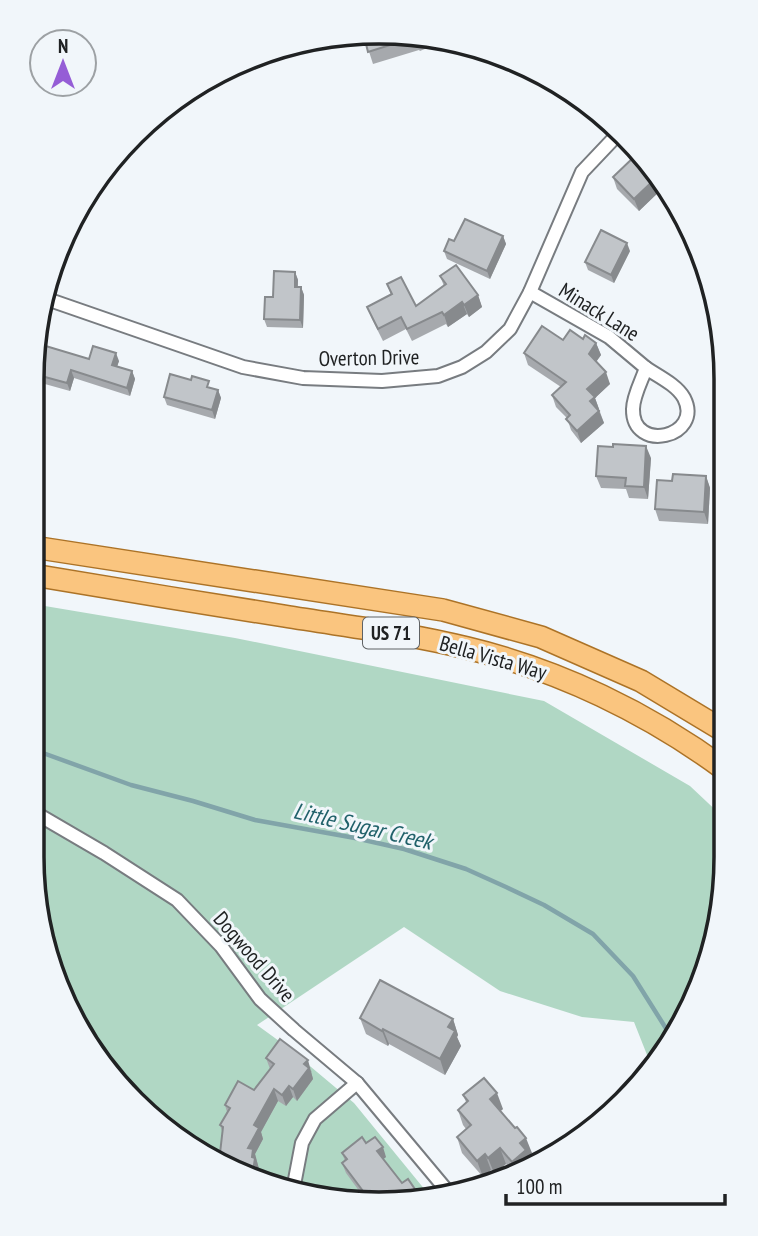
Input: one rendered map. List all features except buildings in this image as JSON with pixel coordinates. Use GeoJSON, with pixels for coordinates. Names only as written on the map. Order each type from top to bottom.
{"type":"FeatureCollection","features":[{"type":"Feature","properties":{"kind":"main road","name":"Bella Vista Way"},"geometry":{"type":"LineString","coordinates":[[44,549],[443,610],[541,637],[641,681],[714,724]]}},
{"type":"Feature","properties":{"kind":"main road","name":"Bella Vista Way"},"geometry":{"type":"LineString","coordinates":[[44,577],[393,633],[468,648],[548,673],[624,706],[693,746],[714,762]]}},
{"type":"Feature","properties":{"kind":"street","name":"Overton Drive"},"geometry":{"type":"LineString","coordinates":[[53,301],[243,367],[303,378],[382,381],[438,376],[463,367],[486,352],[510,329],[530,292],[582,172],[613,139]]}},
{"type":"Feature","properties":{"kind":"street","name":"Minack Lane"},"geometry":{"type":"LineString","coordinates":[[530,292],[609,337],[683,395],[687,413],[684,421],[679,429],[663,437],[646,433],[635,420],[634,403],[646,368]]}},
{"type":"Feature","properties":{"kind":"street","name":"Dogwood Drive"},"geometry":{"type":"LineString","coordinates":[[44,818],[177,900],[221,946],[260,999],[357,1083],[443,1186]]}},
{"type":"Feature","properties":{"kind":"street"},"geometry":{"type":"LineString","coordinates":[[295,1182],[302,1143],[314,1119],[357,1083]]}},
{"type":"Feature","properties":{"kind":"green space"},"geometry":{"type":"Polygon","coordinates":[[[44,606],[235,638],[544,701],[690,786],[714,809],[714,879],[703,944],[680,1005],[648,1057],[634,1022],[582,1017],[500,991],[404,927],[257,1025],[354,1103],[424,1189],[357,1192],[292,1181],[251,1167],[211,1147],[175,1123],[127,1078],[100,1043],[78,1005],[62,965],[50,922],[44,879],[44,606]]]}},
{"type":"Feature","properties":{"kind":"waterway","name":"Little Sugar Creek"},"geometry":{"type":"LineString","coordinates":[[44,753],[131,785],[255,820],[404,849],[466,869],[544,905],[593,934],[633,976],[666,1029]]}}]}
